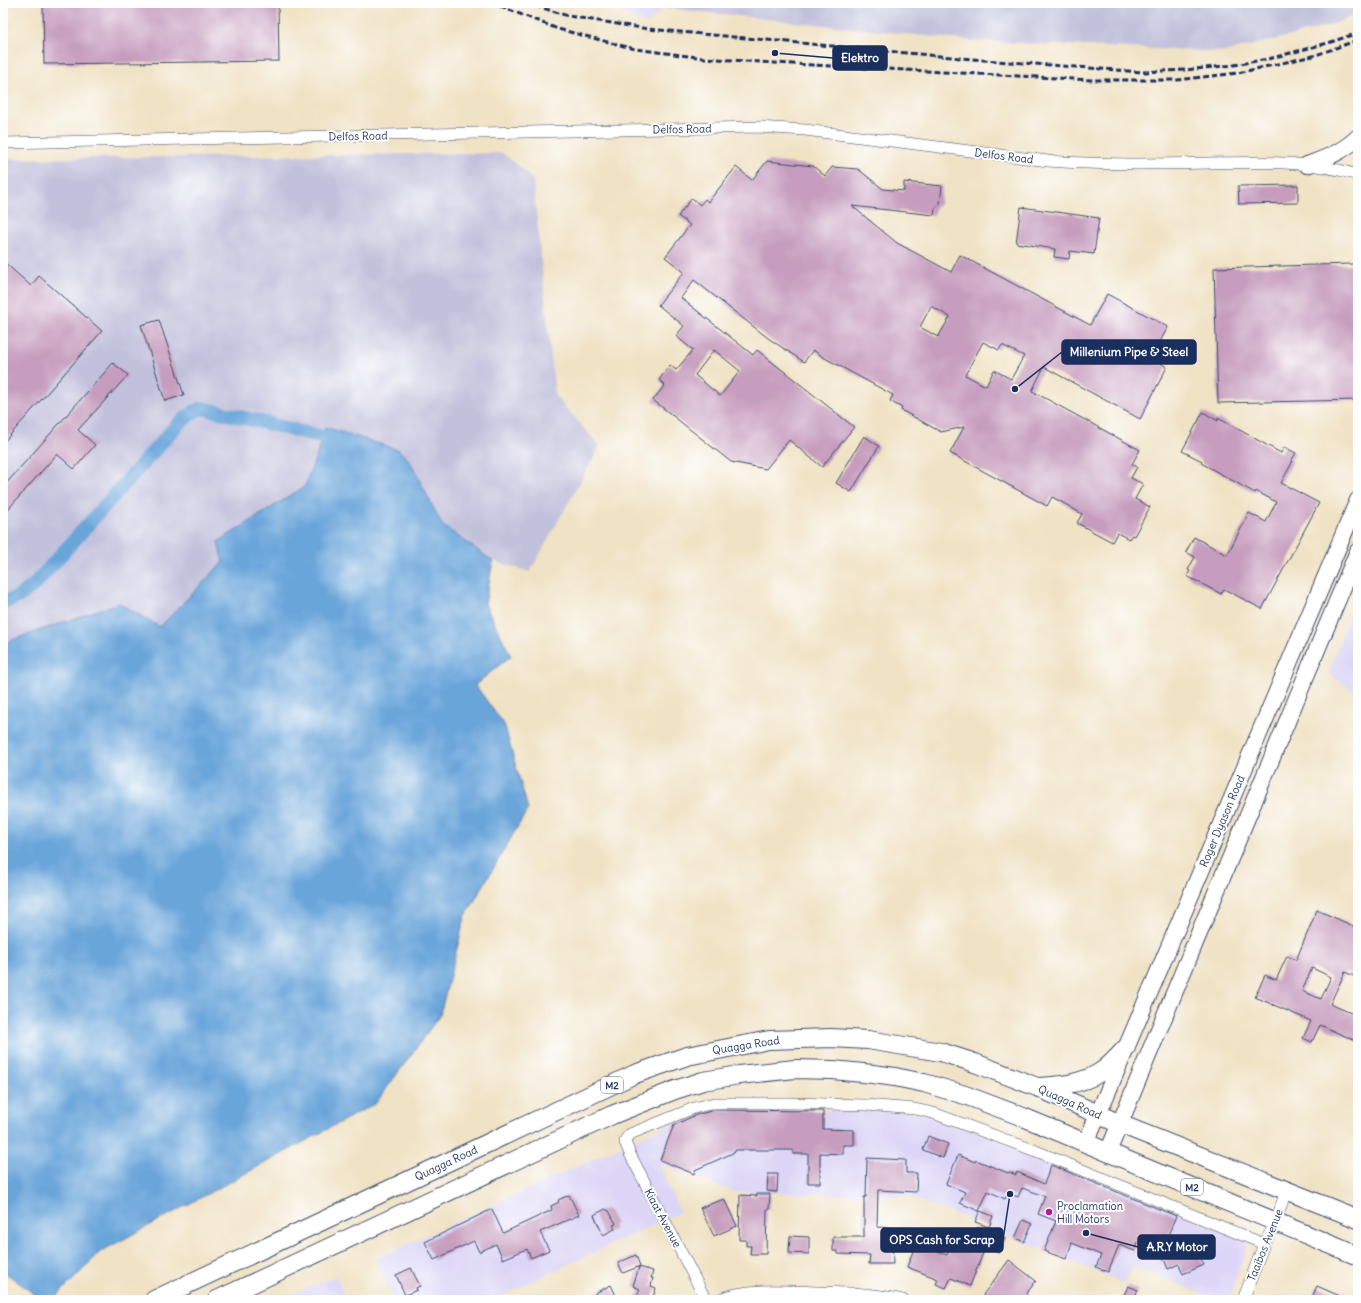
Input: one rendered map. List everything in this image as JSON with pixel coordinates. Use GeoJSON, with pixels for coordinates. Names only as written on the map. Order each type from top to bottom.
{"type":"FeatureCollection","features":[{"type":"Feature","properties":{"kind":"main road"},"geometry":{"type":"LineString","coordinates":[[1307,165],[1334,155],[1350,145],[1358,137]]}},
{"type":"Feature","properties":{"kind":"main road","name":"Roger Dyason Road"},"geometry":{"type":"LineString","coordinates":[[1086,1143],[1358,500]]}},
{"type":"Feature","properties":{"kind":"main road","name":"Roger Dyason Road"},"geometry":{"type":"LineString","coordinates":[[1108,1152],[1358,551]]}},
{"type":"Feature","properties":{"kind":"main road","name":"Quagga Road"},"geometry":{"type":"LineString","coordinates":[[154,1300],[635,1074],[687,1056],[769,1040],[831,1038],[868,1040],[941,1052],[975,1063],[1120,1124],[1358,1219]]}},
{"type":"Feature","properties":{"kind":"main road"},"geometry":{"type":"LineString","coordinates":[[1037,1088],[1075,1083],[1090,1077],[1108,1066],[1126,1048]]}},
{"type":"Feature","properties":{"kind":"main road","name":"M2"},"geometry":{"type":"LineString","coordinates":[[217,1300],[612,1114],[674,1090],[703,1081],[739,1075],[795,1069],[834,1070],[873,1074],[924,1083],[965,1095],[1108,1152],[1358,1256]]}},
{"type":"Feature","properties":{"kind":"street","name":"Delfos Road"},"geometry":{"type":"LineString","coordinates":[[3,143],[758,127],[805,130],[1019,158],[1079,164],[1253,162],[1307,165],[1341,170],[1358,175]]}},
{"type":"Feature","properties":{"kind":"street","name":"Kiaat Avenue"},"geometry":{"type":"LineString","coordinates":[[706,1300],[625,1142],[628,1135],[669,1117],[714,1103],[791,1102],[866,1105],[915,1109],[934,1113],[1036,1151],[1264,1244]]}},
{"type":"Feature","properties":{"kind":"street","name":"Taaibos Avenue"},"geometry":{"type":"LineString","coordinates":[[1243,1300],[1264,1244],[1276,1222],[1286,1190]]}},
{"type":"Feature","properties":{"kind":"street"},"geometry":{"type":"LineString","coordinates":[[718,1300],[732,1295],[771,1291],[871,1294],[903,1300]]}},
{"type":"Feature","properties":{"kind":"shaded area"},"geometry":{"type":"Polygon","coordinates":[[[600,3],[667,3],[648,24],[600,3]]]}},
{"type":"Feature","properties":{"kind":"shaded area"},"geometry":{"type":"Polygon","coordinates":[[[650,3],[1358,3],[1358,14],[1326,27],[1225,52],[972,41],[647,6],[650,3]]]}},
{"type":"Feature","properties":{"kind":"shaded area"},"geometry":{"type":"Polygon","coordinates":[[[502,153],[523,169],[533,181],[555,396],[600,446],[530,572],[493,561],[442,525],[410,461],[325,427],[323,437],[305,486],[219,542],[223,562],[160,627],[119,603],[3,649],[3,159],[502,153]]]}},
{"type":"Feature","properties":{"kind":"shaded area"},"geometry":{"type":"Polygon","coordinates":[[[1358,593],[1358,694],[1328,673],[1358,593]]]}},
{"type":"Feature","properties":{"kind":"shaded area"},"geometry":{"type":"Polygon","coordinates":[[[707,1107],[929,1113],[1249,1241],[1228,1300],[1217,1300],[1134,1266],[1124,1283],[907,1196],[736,1192],[658,1163],[680,1212],[493,1300],[394,1300],[375,1259],[707,1107]]]}},
{"type":"Feature","properties":{"kind":"shaded area"},"geometry":{"type":"Polygon","coordinates":[[[336,1276],[347,1300],[279,1300],[336,1276]]]}},
{"type":"Feature","properties":{"kind":"water"},"geometry":{"type":"Polygon","coordinates":[[[325,427],[399,450],[410,461],[442,525],[493,561],[485,604],[511,656],[475,685],[504,724],[528,809],[465,917],[440,1015],[376,1103],[100,1252],[53,1300],[42,1300],[3,1271],[3,649],[9,641],[119,603],[160,627],[223,562],[218,542],[305,486],[323,437],[325,427]]]}},
{"type":"Feature","properties":{"kind":"building"},"geometry":{"type":"Polygon","coordinates":[[[43,3],[278,3],[279,61],[44,64],[43,3]]]}},
{"type":"Feature","properties":{"kind":"building"},"geometry":{"type":"Polygon","coordinates":[[[767,161],[813,166],[825,176],[832,167],[858,169],[883,189],[904,191],[904,182],[942,186],[940,204],[935,208],[934,215],[852,206],[897,243],[951,272],[960,255],[1090,325],[1107,294],[1168,327],[1151,358],[1167,367],[1140,419],[1044,367],[1032,391],[1140,450],[1132,464],[1137,467],[1131,478],[1143,484],[1135,499],[1150,507],[1134,536],[1132,535],[1129,539],[1117,533],[1112,542],[1077,523],[1082,514],[1065,504],[1052,497],[1047,506],[950,453],[964,427],[941,432],[901,410],[902,408],[890,401],[893,395],[813,350],[804,362],[768,338],[694,280],[681,298],[753,355],[757,350],[854,427],[822,467],[789,440],[766,469],[731,462],[653,400],[665,385],[659,380],[670,365],[676,370],[693,350],[676,336],[684,326],[658,305],[684,272],[665,257],[690,225],[678,216],[692,198],[700,205],[705,199],[708,202],[736,167],[752,180],[767,161]],[[931,306],[920,327],[938,337],[950,317],[931,306]],[[983,342],[965,375],[986,386],[994,370],[1011,379],[1024,356],[1002,345],[999,350],[983,342]],[[714,350],[695,375],[720,396],[740,371],[714,350]]]}},
{"type":"Feature","properties":{"kind":"building"},"geometry":{"type":"Polygon","coordinates":[[[1298,185],[1298,203],[1239,204],[1238,186],[1298,185]]]}},
{"type":"Feature","properties":{"kind":"building"},"geometry":{"type":"Polygon","coordinates":[[[1021,207],[1099,218],[1094,254],[1070,251],[1069,259],[1054,257],[1055,249],[1016,243],[1021,207]]]}},
{"type":"Feature","properties":{"kind":"building"},"geometry":{"type":"Polygon","coordinates":[[[3,261],[31,286],[39,276],[102,331],[3,443],[3,261]]]}},
{"type":"Feature","properties":{"kind":"building"},"geometry":{"type":"Polygon","coordinates":[[[1358,264],[1358,400],[1218,403],[1214,268],[1358,264]]]}},
{"type":"Feature","properties":{"kind":"building"},"geometry":{"type":"Polygon","coordinates":[[[159,320],[184,395],[165,401],[141,325],[159,320]]]}},
{"type":"Feature","properties":{"kind":"building"},"geometry":{"type":"Polygon","coordinates":[[[113,363],[128,375],[78,430],[95,445],[74,469],[57,454],[3,515],[3,487],[113,363]]]}},
{"type":"Feature","properties":{"kind":"building"},"geometry":{"type":"Polygon","coordinates":[[[1203,412],[1218,421],[1218,418],[1281,453],[1284,447],[1296,453],[1281,483],[1319,503],[1262,609],[1224,589],[1221,594],[1187,576],[1190,571],[1188,570],[1195,557],[1186,552],[1194,537],[1227,555],[1249,513],[1266,522],[1276,502],[1256,491],[1255,493],[1201,463],[1202,461],[1182,451],[1203,412]]]}},
{"type":"Feature","properties":{"kind":"building"},"geometry":{"type":"Polygon","coordinates":[[[864,436],[879,446],[851,492],[836,483],[864,436]]]}},
{"type":"Feature","properties":{"kind":"building"},"geometry":{"type":"Polygon","coordinates":[[[1317,910],[1358,928],[1358,978],[1345,972],[1330,1004],[1358,1016],[1358,1042],[1320,1025],[1312,1042],[1303,1038],[1311,1021],[1255,997],[1265,975],[1276,980],[1287,956],[1296,960],[1317,910]],[[1312,968],[1302,991],[1321,999],[1331,977],[1312,968]]]}},
{"type":"Feature","properties":{"kind":"building"},"geometry":{"type":"Polygon","coordinates":[[[715,1110],[823,1111],[823,1129],[854,1130],[854,1145],[843,1145],[843,1154],[820,1153],[820,1183],[808,1183],[808,1154],[793,1154],[793,1150],[735,1150],[735,1152],[695,1170],[694,1174],[660,1160],[674,1125],[696,1115],[715,1110]]]}},
{"type":"Feature","properties":{"kind":"building"},"geometry":{"type":"Polygon","coordinates":[[[928,1136],[948,1144],[943,1158],[923,1150],[928,1136]]]}},
{"type":"Feature","properties":{"kind":"building"},"geometry":{"type":"Polygon","coordinates":[[[958,1155],[975,1162],[976,1160],[1008,1173],[1009,1172],[1016,1175],[1017,1172],[1044,1184],[1051,1165],[1176,1216],[1162,1250],[1194,1236],[1199,1247],[1196,1249],[1204,1265],[1183,1274],[1179,1264],[1168,1269],[1161,1252],[1138,1243],[1135,1251],[1119,1245],[1108,1272],[1096,1267],[1101,1255],[1072,1243],[1066,1259],[1044,1251],[1056,1221],[1038,1214],[1045,1196],[1022,1188],[1018,1197],[1008,1193],[1005,1199],[988,1191],[979,1211],[960,1203],[965,1192],[946,1184],[958,1155]]]}},
{"type":"Feature","properties":{"kind":"building"},"geometry":{"type":"Polygon","coordinates":[[[867,1158],[906,1160],[906,1173],[917,1173],[916,1192],[878,1190],[877,1227],[892,1228],[893,1264],[869,1264],[870,1255],[838,1254],[838,1251],[833,1251],[833,1237],[864,1237],[864,1197],[866,1197],[867,1158]]]}},
{"type":"Feature","properties":{"kind":"building"},"geometry":{"type":"Polygon","coordinates":[[[768,1174],[778,1174],[777,1192],[767,1191],[768,1174]]]}},
{"type":"Feature","properties":{"kind":"building"},"geometry":{"type":"Polygon","coordinates":[[[757,1194],[770,1194],[769,1209],[767,1209],[766,1254],[750,1254],[751,1246],[746,1246],[746,1240],[739,1240],[740,1195],[757,1196],[757,1194]]]}},
{"type":"Feature","properties":{"kind":"building"},"geometry":{"type":"Polygon","coordinates":[[[569,1195],[579,1215],[540,1232],[549,1250],[531,1258],[527,1249],[503,1259],[496,1244],[479,1252],[474,1241],[434,1260],[425,1242],[492,1209],[503,1233],[552,1210],[551,1206],[559,1202],[558,1200],[569,1195]]]}},
{"type":"Feature","properties":{"kind":"building"},"geometry":{"type":"Polygon","coordinates":[[[724,1199],[737,1226],[714,1236],[700,1208],[724,1199]]]}},
{"type":"Feature","properties":{"kind":"building"},"geometry":{"type":"Polygon","coordinates":[[[605,1209],[609,1211],[616,1224],[613,1225],[615,1229],[603,1235],[594,1215],[605,1209]]]}},
{"type":"Feature","properties":{"kind":"building"},"geometry":{"type":"Polygon","coordinates":[[[980,1211],[993,1216],[989,1227],[975,1222],[980,1211]]]}},
{"type":"Feature","properties":{"kind":"building"},"geometry":{"type":"Polygon","coordinates":[[[1023,1220],[1032,1224],[1024,1242],[1015,1238],[1023,1220]]]}},
{"type":"Feature","properties":{"kind":"building"},"geometry":{"type":"Polygon","coordinates":[[[978,1227],[1005,1238],[999,1253],[985,1248],[970,1286],[951,1278],[946,1288],[936,1284],[938,1279],[907,1267],[916,1243],[947,1255],[954,1239],[971,1246],[978,1227]]]}},
{"type":"Feature","properties":{"kind":"building"},"geometry":{"type":"Polygon","coordinates":[[[790,1236],[809,1237],[809,1254],[789,1253],[790,1236]]]}},
{"type":"Feature","properties":{"kind":"building"},"geometry":{"type":"Polygon","coordinates":[[[636,1255],[640,1266],[623,1273],[618,1263],[636,1255]]]}},
{"type":"Feature","properties":{"kind":"building"},"geometry":{"type":"Polygon","coordinates":[[[1009,1260],[1036,1281],[1026,1294],[1030,1300],[988,1300],[983,1295],[1009,1260]]]}},
{"type":"Feature","properties":{"kind":"building"},"geometry":{"type":"Polygon","coordinates":[[[639,1267],[653,1271],[651,1286],[656,1288],[652,1300],[642,1300],[636,1298],[640,1289],[633,1286],[639,1267]]]}},
{"type":"Feature","properties":{"kind":"building"},"geometry":{"type":"Polygon","coordinates":[[[411,1268],[420,1286],[416,1288],[417,1290],[405,1295],[396,1275],[411,1268]]]}},
{"type":"Feature","properties":{"kind":"building"},"geometry":{"type":"Polygon","coordinates":[[[611,1285],[618,1300],[599,1300],[595,1293],[611,1285]]]}},
{"type":"Feature","properties":{"kind":"building"},"geometry":{"type":"Polygon","coordinates":[[[1128,1286],[1138,1290],[1133,1300],[1122,1300],[1128,1286]]]}},
{"type":"Feature","properties":{"kind":"building"},"geometry":{"type":"Polygon","coordinates":[[[1317,1286],[1349,1300],[1311,1300],[1317,1286]]]}},
{"type":"Feature","properties":{"kind":"waterway"},"geometry":{"type":"LineString","coordinates":[[3,603],[18,597],[34,585],[178,424],[195,411],[203,408],[323,437]]}},
{"type":"Feature","properties":{"kind":"railway"},"geometry":{"type":"LineString","coordinates":[[492,3],[558,29],[635,49],[704,58],[1093,80],[1177,80],[1238,73],[1313,56],[1358,40]]}},
{"type":"Feature","properties":{"kind":"railway"},"geometry":{"type":"LineString","coordinates":[[527,3],[568,16],[648,29],[983,60],[1142,72],[1185,70],[1234,65],[1268,59],[1328,43],[1358,33]]}},
{"type":"Feature","properties":{"kind":"place","name":"Elektro"},"geometry":{"type":"Point","coordinates":[775,53]}},
{"type":"Feature","properties":{"kind":"place","name":"Millenium Pipe & Steel"},"geometry":{"type":"Point","coordinates":[1015,389]}},
{"type":"Feature","properties":{"kind":"place","name":"OPS Cash for Scrap"},"geometry":{"type":"Point","coordinates":[1010,1194]}},
{"type":"Feature","properties":{"kind":"place","name":"Proclamation Hill Motors"},"geometry":{"type":"Point","coordinates":[1049,1212]}},
{"type":"Feature","properties":{"kind":"place","name":"A.R.Y Motor"},"geometry":{"type":"Point","coordinates":[1086,1233]}}]}
